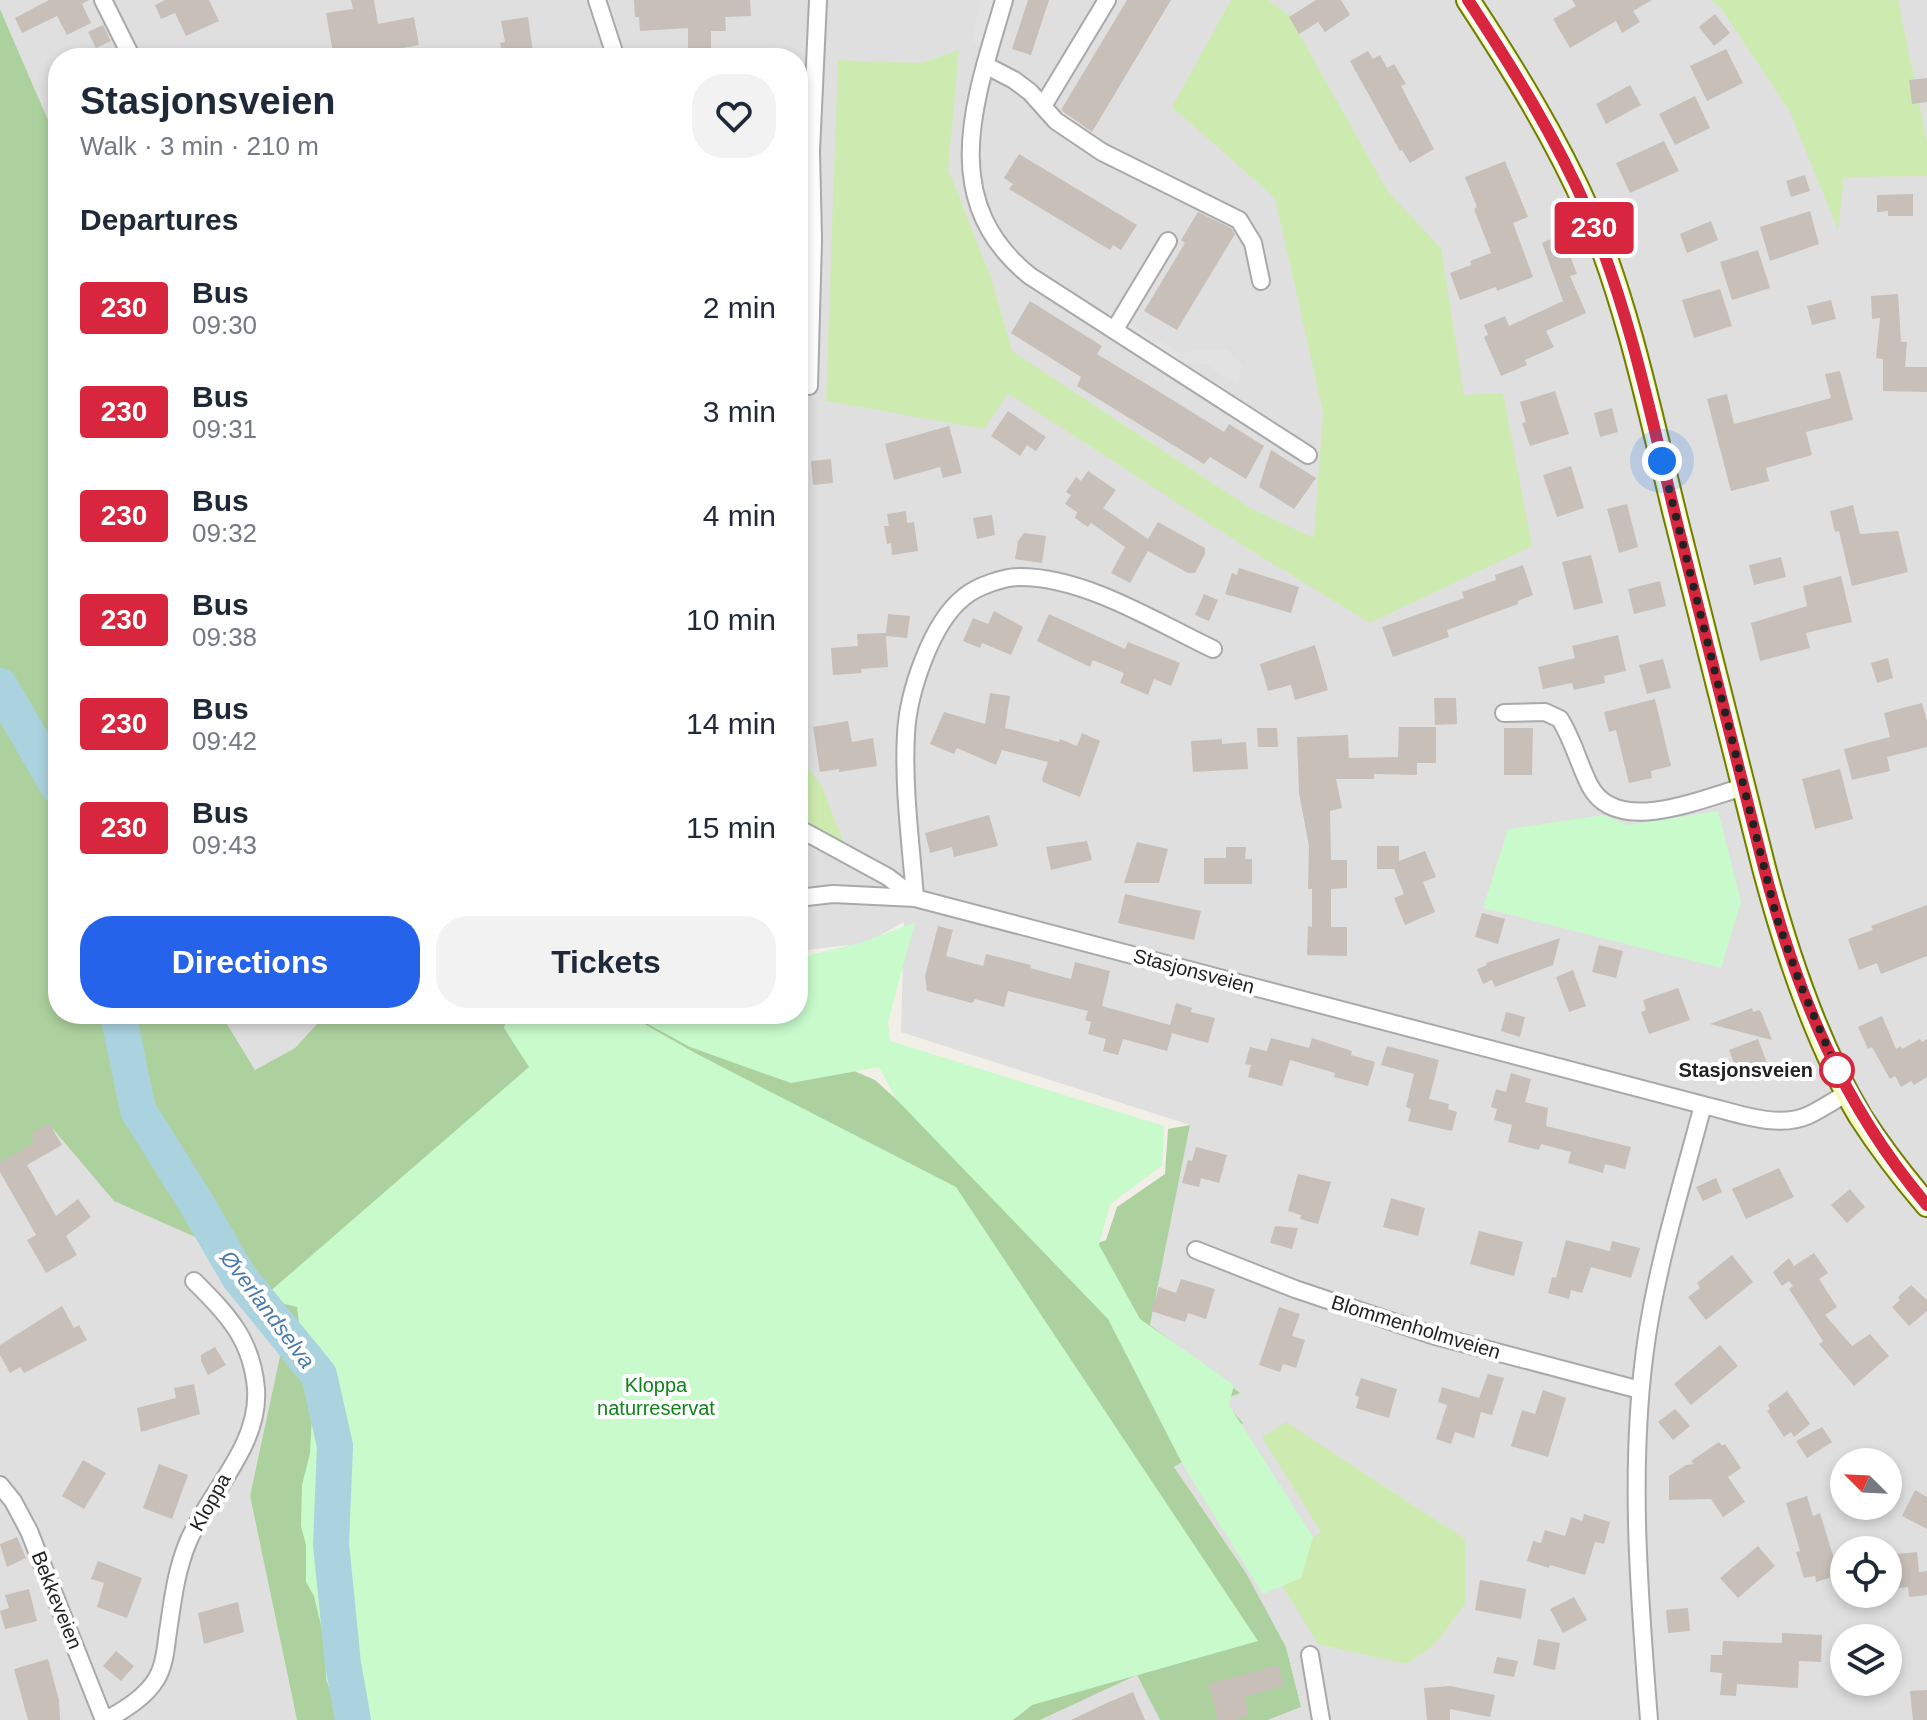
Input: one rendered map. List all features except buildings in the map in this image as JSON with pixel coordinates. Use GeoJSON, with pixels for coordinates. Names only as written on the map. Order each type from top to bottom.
{"type":"FeatureCollection","features":[{"type":"Feature","properties":{"kind":"main road"},"geometry":{"type":"LineString","coordinates":[[1468,0],[1496,41],[1561,157],[1586,209],[1614,281],[1649,405],[1786,946],[1847,1093],[1883,1149],[1927,1205]]}},
{"type":"Feature","properties":{"kind":"street"},"geometry":{"type":"LineString","coordinates":[[103,0],[127,48]]}},
{"type":"Feature","properties":{"kind":"street"},"geometry":{"type":"LineString","coordinates":[[597,0],[613,48]]}},
{"type":"Feature","properties":{"kind":"street"},"geometry":{"type":"LineString","coordinates":[[809,386],[813,240],[811,151],[818,0]]}},
{"type":"Feature","properties":{"kind":"street"},"geometry":{"type":"LineString","coordinates":[[1004,0],[969,135],[969,158],[975,189],[995,239],[1013,262],[1030,276],[1308,455]]}},
{"type":"Feature","properties":{"kind":"street"},"geometry":{"type":"LineString","coordinates":[[1043,106],[1107,0]]}},
{"type":"Feature","properties":{"kind":"street"},"geometry":{"type":"LineString","coordinates":[[985,65],[1014,80],[1056,121],[1102,152],[1239,220],[1253,243],[1261,281]]}},
{"type":"Feature","properties":{"kind":"street"},"geometry":{"type":"LineString","coordinates":[[1115,329],[1168,241]]}},
{"type":"Feature","properties":{"kind":"street"},"geometry":{"type":"LineString","coordinates":[[915,898],[906,732],[913,694],[936,631],[965,596],[994,582],[1019,577],[1057,582],[1103,596],[1213,649]]}},
{"type":"Feature","properties":{"kind":"street"},"geometry":{"type":"LineString","coordinates":[[1504,713],[1545,712],[1560,719],[1579,755],[1591,788],[1605,804],[1627,812],[1651,813],[1744,787]]}},
{"type":"Feature","properties":{"kind":"street"},"geometry":{"type":"LineString","coordinates":[[808,833],[888,877],[915,898]]}},
{"type":"Feature","properties":{"kind":"street","name":"Stasjonsveien"},"geometry":{"type":"LineString","coordinates":[[808,897],[833,894],[915,898],[1703,1105],[1786,1121],[1807,1116],[1847,1093]]}},
{"type":"Feature","properties":{"kind":"street"},"geometry":{"type":"LineString","coordinates":[[1649,1720],[1638,1523],[1640,1390],[1660,1266],[1703,1105]]}},
{"type":"Feature","properties":{"kind":"street","name":"Blommenholmveien"},"geometry":{"type":"LineString","coordinates":[[1196,1250],[1295,1289],[1432,1335],[1640,1390]]}},
{"type":"Feature","properties":{"kind":"street","name":"Kloppa"},"geometry":{"type":"LineString","coordinates":[[105,1720],[133,1703],[157,1678],[163,1661],[177,1576],[188,1543],[250,1434],[255,1416],[256,1388],[249,1353],[238,1328],[194,1281]]}},
{"type":"Feature","properties":{"kind":"street","name":"Bekkeveien"},"geometry":{"type":"LineString","coordinates":[[0,1485],[13,1501],[29,1531],[105,1720]]}},
{"type":"Feature","properties":{"kind":"street"},"geometry":{"type":"LineString","coordinates":[[1310,1655],[1321,1720]]}},
{"type":"Feature","properties":{"kind":"shaded area"},"geometry":{"type":"Polygon","coordinates":[[[0,0],[1927,0],[1927,1720],[1268,1720],[1301,1707],[1286,1647],[1246,1573],[1173,1466],[1242,1423],[1222,1400],[1239,1393],[1150,1325],[1190,1125],[901,1032],[904,922],[866,943],[808,950],[808,48],[48,48],[48,120],[0,9],[0,0]]]}},
{"type":"Feature","properties":{"kind":"shaded area"},"geometry":{"type":"Polygon","coordinates":[[[981,0],[997,0],[983,48],[971,42],[981,0]]]}},
{"type":"Feature","properties":{"kind":"shaded area"},"geometry":{"type":"Polygon","coordinates":[[[1125,321],[1182,354],[1198,349],[1227,350],[1243,365],[1236,384],[1206,364],[1180,363],[1120,330],[1125,321]]]}},
{"type":"Feature","properties":{"kind":"shaded area"},"geometry":{"type":"Polygon","coordinates":[[[227,1024],[317,1024],[295,1048],[255,1070],[227,1024]]]}},
{"type":"Feature","properties":{"kind":"shaded area"},"geometry":{"type":"Polygon","coordinates":[[[52,1128],[115,1201],[222,1249],[280,1356],[250,1496],[297,1720],[0,1720],[0,1167],[52,1128]]]}},
{"type":"Feature","properties":{"kind":"shaded area"},"geometry":{"type":"Polygon","coordinates":[[[1137,1675],[1160,1720],[1040,1720],[1137,1675]]]}},
{"type":"Feature","properties":{"kind":"green space"},"geometry":{"type":"Polygon","coordinates":[[[1231,0],[1268,0],[1288,14],[1388,192],[1441,248],[1464,395],[1503,393],[1532,546],[1370,623],[1239,543],[1008,393],[984,429],[826,401],[838,60],[921,63],[959,50],[948,169],[991,278],[1012,351],[1252,509],[1314,538],[1323,412],[1275,198],[1172,107],[1231,0]]]}},
{"type":"Feature","properties":{"kind":"green space"},"geometry":{"type":"Polygon","coordinates":[[[1710,0],[1898,0],[1927,141],[1927,176],[1844,177],[1838,230],[1790,112],[1721,8],[1710,0]]]}},
{"type":"Feature","properties":{"kind":"green space","name":"Kloppa naturreservat"},"geometry":{"type":"Polygon","coordinates":[[[0,9],[48,120],[48,1024],[227,1024],[255,1070],[295,1048],[317,1024],[684,1024],[845,1067],[875,1080],[1068,1254],[1106,1240],[1117,1207],[1165,1174],[1168,1129],[1190,1125],[1150,1325],[1240,1393],[1223,1400],[1243,1423],[1174,1467],[1246,1573],[1286,1647],[1301,1707],[1268,1720],[1160,1720],[1137,1675],[1040,1720],[297,1720],[250,1496],[280,1356],[222,1249],[114,1201],[53,1129],[0,1167],[0,9]]]}},
{"type":"Feature","properties":{"kind":"green space"},"geometry":{"type":"Polygon","coordinates":[[[808,768],[822,786],[844,844],[808,822],[808,768]]]}},
{"type":"Feature","properties":{"kind":"green space"},"geometry":{"type":"Polygon","coordinates":[[[1718,811],[1741,902],[1721,968],[1483,908],[1508,829],[1604,815],[1628,825],[1718,811]]]}},
{"type":"Feature","properties":{"kind":"green space"},"geometry":{"type":"Polygon","coordinates":[[[915,922],[888,1022],[890,1041],[1164,1126],[1162,1166],[1110,1204],[1099,1245],[1140,1319],[1234,1385],[1229,1405],[1313,1537],[1301,1578],[1263,1594],[1184,1467],[1108,1319],[896,1099],[879,1067],[791,1083],[690,1047],[648,1024],[808,1024],[808,956],[863,942],[915,922]]]}},
{"type":"Feature","properties":{"kind":"green space","name":"Kloppa naturreservat"},"geometry":{"type":"Polygon","coordinates":[[[505,1024],[644,1024],[956,1187],[1258,1641],[1032,1705],[1013,1720],[339,1720],[326,1678],[325,1642],[314,1596],[306,1582],[306,1545],[301,1526],[302,1485],[310,1453],[312,1416],[319,1406],[328,1402],[329,1378],[299,1323],[297,1307],[281,1303],[267,1294],[529,1067],[504,1028],[505,1024]]]}},
{"type":"Feature","properties":{"kind":"green space"},"geometry":{"type":"Polygon","coordinates":[[[1286,1422],[1465,1539],[1465,1604],[1435,1644],[1406,1664],[1318,1644],[1271,1567],[1321,1532],[1262,1437],[1286,1422]]]}},
{"type":"Feature","properties":{"kind":"waterway","name":"Øverlandselva"},"geometry":{"type":"LineString","coordinates":[[0,686],[48,769]]}},
{"type":"Feature","properties":{"kind":"waterway","name":"Øverlandselva"},"geometry":{"type":"LineString","coordinates":[[120,1024],[138,1110],[239,1277],[319,1375],[335,1446],[331,1544],[343,1664],[353,1720]]}},
{"type":"Feature","properties":{"kind":"bus line","name":"230"},"geometry":{"type":"LineString","coordinates":[[1468,0],[1496,41],[1568,171],[1614,281],[1649,405],[1777,919],[1801,986],[1847,1093],[1876,1139],[1927,1205]]}},
{"type":"Feature","properties":{"kind":"place","name":"Stasjonsveien"},"geometry":{"type":"Point","coordinates":[1837,1070]}},
{"type":"Feature","properties":{"kind":"route"},"geometry":{"type":"LineString","coordinates":[[1662,461],[1777,919],[1801,986],[1839,1074],[1837,1070]]}}]}
